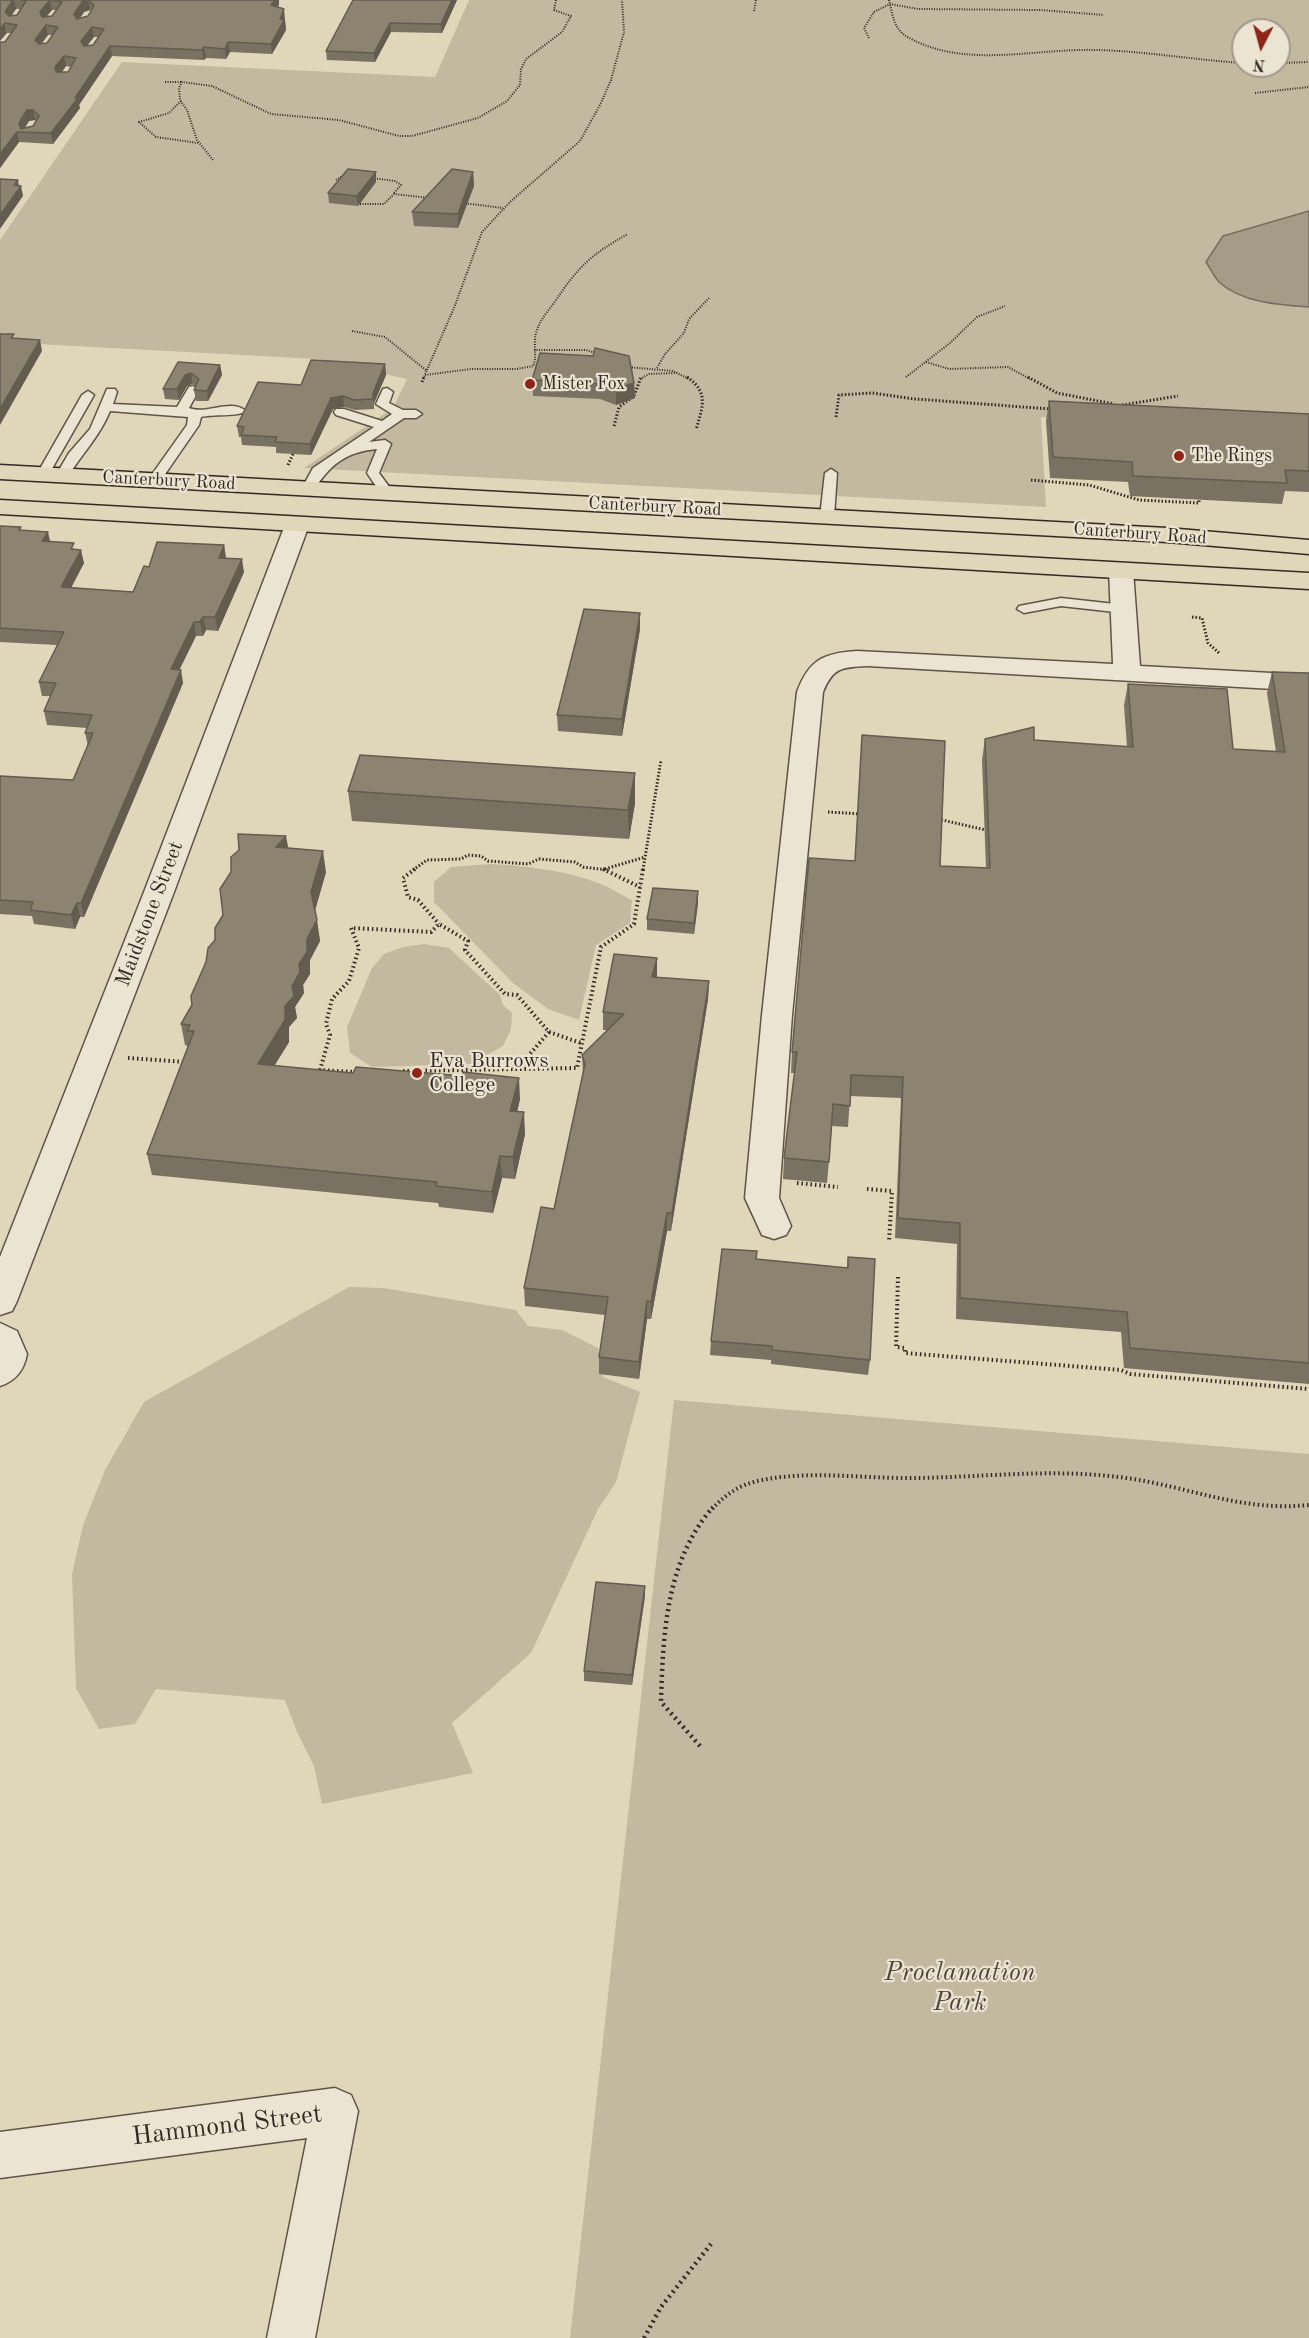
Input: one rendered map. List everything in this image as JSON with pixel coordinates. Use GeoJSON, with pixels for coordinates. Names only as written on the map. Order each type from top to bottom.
{"type":"FeatureCollection","features":[{"type":"Feature","properties":{"kind":"main road","name":"Canterbury Road"},"geometry":{"type":"LineString","coordinates":[[0,472],[1167,535],[1309,547]]}},
{"type":"Feature","properties":{"kind":"main road"},"geometry":{"type":"LineString","coordinates":[[308,488],[336,527]]}},
{"type":"Feature","properties":{"kind":"main road","name":"Canterbury Road"},"geometry":{"type":"LineString","coordinates":[[0,507],[1309,581]]}},
{"type":"Feature","properties":{"kind":"main road"},"geometry":{"type":"LineString","coordinates":[[1167,535],[1170,573]]}},
{"type":"Feature","properties":{"kind":"street","name":"Maidstone Street"},"geometry":{"type":"LineString","coordinates":[[0,1301],[159,892],[297,525]]}},
{"type":"Feature","properties":{"kind":"street"},"geometry":{"type":"LineString","coordinates":[[1121,570],[1127,672]]}},
{"type":"Feature","properties":{"kind":"street"},"geometry":{"type":"LineString","coordinates":[[774,1226],[762,1198],[796,821],[810,692],[816,674],[828,664],[845,659],[868,658],[1309,683]]}},
{"type":"Feature","properties":{"kind":"street"},"geometry":{"type":"LineString","coordinates":[[0,1336],[7,1342],[10,1351],[9,1361],[0,1372]]}},
{"type":"Feature","properties":{"kind":"street","name":"Hammond Street"},"geometry":{"type":"LineString","coordinates":[[0,2155],[334,2111],[291,2338]]}},
{"type":"Feature","properties":{"kind":"lane"},"geometry":{"type":"LineString","coordinates":[[154,480],[193,425],[190,413],[183,408],[193,390]]}},
{"type":"Feature","properties":{"kind":"lane"},"geometry":{"type":"LineString","coordinates":[[53,475],[96,430],[111,392]]}},
{"type":"Feature","properties":{"kind":"lane"},"geometry":{"type":"LineString","coordinates":[[387,392],[382,405],[401,414],[416,414]]}},
{"type":"Feature","properties":{"kind":"lane"},"geometry":{"type":"LineString","coordinates":[[53,475],[88,395]]}},
{"type":"Feature","properties":{"kind":"lane"},"geometry":{"type":"LineString","coordinates":[[104,407],[190,413],[214,410],[240,411]]}},
{"type":"Feature","properties":{"kind":"lane"},"geometry":{"type":"LineString","coordinates":[[340,412],[360,415],[384,426]]}},
{"type":"Feature","properties":{"kind":"lane"},"geometry":{"type":"LineString","coordinates":[[308,488],[318,471],[401,414]]}},
{"type":"Feature","properties":{"kind":"lane"},"geometry":{"type":"LineString","coordinates":[[353,447],[385,444],[373,473],[387,492]]}},
{"type":"Feature","properties":{"kind":"lane"},"geometry":{"type":"LineString","coordinates":[[827,517],[831,473]]}},
{"type":"Feature","properties":{"kind":"lane"},"geometry":{"type":"LineString","coordinates":[[1024,609],[1061,602],[1124,609]]}},
{"type":"Feature","properties":{"kind":"path"},"geometry":{"type":"LineString","coordinates":[[165,82],[212,86],[276,115],[339,120],[399,136],[412,136],[478,118],[512,97],[520,85],[521,69],[526,59],[562,32],[571,16],[554,10],[556,0]]}},
{"type":"Feature","properties":{"kind":"path"},"geometry":{"type":"LineString","coordinates":[[422,382],[483,232],[504,208],[579,141],[600,105],[611,80],[624,32],[622,0]]}},
{"type":"Feature","properties":{"kind":"path"},"geometry":{"type":"LineString","coordinates":[[754,11],[756,0]]}},
{"type":"Feature","properties":{"kind":"path"},"geometry":{"type":"LineString","coordinates":[[889,0],[898,29],[906,36],[931,46],[959,52],[1012,54],[1099,50],[1231,62]]}},
{"type":"Feature","properties":{"kind":"path"},"geometry":{"type":"LineString","coordinates":[[869,38],[864,27],[867,19],[874,12],[890,4],[918,9],[1041,10],[1104,15]]}},
{"type":"Feature","properties":{"kind":"path"},"geometry":{"type":"LineString","coordinates":[[1291,63],[1309,62]]}},
{"type":"Feature","properties":{"kind":"path"},"geometry":{"type":"LineString","coordinates":[[182,82],[179,88],[181,100],[199,143],[213,160]]}},
{"type":"Feature","properties":{"kind":"path"},"geometry":{"type":"LineString","coordinates":[[1255,93],[1309,87]]}},
{"type":"Feature","properties":{"kind":"path"},"geometry":{"type":"LineString","coordinates":[[181,100],[170,112],[139,122],[156,137],[199,143]]}},
{"type":"Feature","properties":{"kind":"path"},"geometry":{"type":"LineString","coordinates":[[336,180],[348,175]]}},
{"type":"Feature","properties":{"kind":"path"},"geometry":{"type":"LineString","coordinates":[[355,204],[384,204],[401,185],[395,181],[372,178]]}},
{"type":"Feature","properties":{"kind":"path"},"geometry":{"type":"LineString","coordinates":[[394,194],[438,200]]}},
{"type":"Feature","properties":{"kind":"path"},"geometry":{"type":"LineString","coordinates":[[460,202],[504,208]]}},
{"type":"Feature","properties":{"kind":"path"},"geometry":{"type":"LineString","coordinates":[[352,331],[385,337],[426,373],[444,376],[470,369],[525,368],[535,363],[534,336],[537,328],[576,270],[597,251],[628,234]]}},
{"type":"Feature","properties":{"kind":"path"},"geometry":{"type":"LineString","coordinates":[[657,368],[662,358],[684,333],[689,320],[709,297]]}},
{"type":"Feature","properties":{"kind":"path"},"geometry":{"type":"LineString","coordinates":[[906,377],[950,344],[977,317],[1005,306]]}},
{"type":"Feature","properties":{"kind":"path"},"geometry":{"type":"LineString","coordinates":[[534,350],[586,350],[599,356]]}},
{"type":"Feature","properties":{"kind":"path"},"geometry":{"type":"LineString","coordinates":[[926,362],[949,369],[1008,367],[1057,393],[1110,404],[1135,404],[1178,396]]}},
{"type":"Feature","properties":{"kind":"path"},"geometry":{"type":"LineString","coordinates":[[618,365],[678,372],[691,379],[703,397],[696,430]]}},
{"type":"Feature","properties":{"kind":"path"},"geometry":{"type":"LineString","coordinates":[[614,426],[619,407],[634,396],[641,378],[649,374],[678,372]]}},
{"type":"Feature","properties":{"kind":"path"},"geometry":{"type":"LineString","coordinates":[[836,417],[839,395],[858,393],[1053,409]]}},
{"type":"Feature","properties":{"kind":"path"},"geometry":{"type":"LineString","coordinates":[[1031,480],[1077,483],[1139,500],[1199,503],[1199,500]]}},
{"type":"Feature","properties":{"kind":"path"},"geometry":{"type":"LineString","coordinates":[[398,1071],[577,1068],[601,947],[634,924],[661,760]]}},
{"type":"Feature","properties":{"kind":"path"},"geometry":{"type":"LineString","coordinates":[[947,822],[993,831]]}},
{"type":"Feature","properties":{"kind":"path"},"geometry":{"type":"LineString","coordinates":[[581,1043],[549,1032],[517,995],[505,994],[465,950],[468,941],[439,924],[418,900],[408,897],[403,878],[427,860],[481,856],[488,861],[528,864],[539,859],[575,862],[583,867],[605,869],[645,857]]}},
{"type":"Feature","properties":{"kind":"path"},"geometry":{"type":"LineString","coordinates":[[605,869],[640,887]]}},
{"type":"Feature","properties":{"kind":"path"},"geometry":{"type":"LineString","coordinates":[[320,1070],[330,1035],[326,1024],[332,999],[349,981],[359,948],[351,928],[431,932],[439,924]]}},
{"type":"Feature","properties":{"kind":"path"},"geometry":{"type":"LineString","coordinates":[[517,1069],[549,1032]]}},
{"type":"Feature","properties":{"kind":"path"},"geometry":{"type":"LineString","coordinates":[[124,1058],[193,1062]]}},
{"type":"Feature","properties":{"kind":"path"},"geometry":{"type":"LineString","coordinates":[[309,1070],[363,1072]]}},
{"type":"Feature","properties":{"kind":"path"},"geometry":{"type":"LineString","coordinates":[[867,1189],[892,1191],[889,1242]]}},
{"type":"Feature","properties":{"kind":"path"},"geometry":{"type":"LineString","coordinates":[[898,1277],[896,1347],[905,1348],[905,1353],[1121,1370],[1130,1374],[1309,1389]]}},
{"type":"Feature","properties":{"kind":"path"},"geometry":{"type":"LineString","coordinates":[[700,1746],[661,1702],[661,1674],[668,1611],[680,1557],[703,1518],[735,1488],[781,1478],[943,1478],[1050,1472],[1129,1479],[1233,1504],[1261,1508],[1290,1508],[1309,1504]]}},
{"type":"Feature","properties":{"kind":"path"},"geometry":{"type":"LineString","coordinates":[[644,2338],[661,2307],[711,2244]]}},
{"type":"Feature","properties":{"kind":"green space"},"geometry":{"type":"Polygon","coordinates":[[[469,0],[1309,0],[1309,430],[1041,417],[1046,507],[304,468],[393,408],[407,379],[317,359],[0,342],[0,240],[122,62],[435,77],[469,0]]]}},
{"type":"Feature","properties":{"kind":"green space"},"geometry":{"type":"Polygon","coordinates":[[[490,864],[531,867],[572,875],[602,885],[632,900],[630,923],[596,945],[579,1020],[548,1009],[513,983],[434,902],[434,882],[451,867],[490,864]]]}},
{"type":"Feature","properties":{"kind":"green space"},"geometry":{"type":"Polygon","coordinates":[[[424,944],[449,948],[500,995],[503,1005],[512,1013],[511,1029],[503,1046],[471,1064],[372,1067],[350,1053],[347,1027],[372,968],[384,954],[403,947],[424,944]]]}},
{"type":"Feature","properties":{"kind":"green space"},"geometry":{"type":"Polygon","coordinates":[[[349,1287],[383,1288],[516,1310],[528,1326],[562,1330],[598,1348],[603,1377],[640,1392],[616,1482],[598,1509],[531,1653],[452,1723],[473,1773],[322,1804],[314,1766],[297,1732],[285,1700],[156,1689],[135,1724],[99,1729],[76,1688],[72,1574],[83,1525],[105,1470],[144,1402],[349,1287]]]}},
{"type":"Feature","properties":{"kind":"green space","name":"Proclamation Park"},"geometry":{"type":"Polygon","coordinates":[[[674,1400],[1309,1454],[1309,2338],[570,2338],[674,1400]]]}},
{"type":"Feature","properties":{"kind":"shaded area"},"geometry":{"type":"Polygon","coordinates":[[[1309,211],[1309,307],[1250,299],[1228,289],[1219,282],[1206,262],[1223,236],[1309,211]]]}},
{"type":"Feature","properties":{"kind":"building"},"geometry":{"type":"Polygon","coordinates":[[[0,0],[13,0],[5,12],[9,16],[17,15],[26,1],[21,0],[50,0],[40,12],[42,17],[52,16],[62,2],[52,0],[88,0],[275,0],[271,5],[284,9],[280,19],[284,20],[271,44],[228,42],[225,49],[204,47],[202,50],[110,46],[75,98],[78,98],[51,133],[17,132],[0,154],[0,42],[5,42],[17,25],[5,23],[0,29],[0,0]],[[88,0],[82,2],[74,14],[77,19],[88,16],[94,5],[88,0]],[[46,25],[35,40],[39,44],[47,43],[58,27],[46,25]],[[92,27],[81,41],[84,46],[93,45],[104,29],[92,27]],[[64,56],[55,67],[56,72],[68,72],[76,58],[64,56]],[[27,110],[19,123],[21,129],[33,126],[39,116],[33,110],[27,110]]]}},
{"type":"Feature","properties":{"kind":"building"},"geometry":{"type":"Polygon","coordinates":[[[353,0],[452,0],[441,24],[390,23],[374,53],[326,51],[353,0]]]}},
{"type":"Feature","properties":{"kind":"building"},"geometry":{"type":"Polygon","coordinates":[[[348,169],[376,172],[357,196],[328,193],[348,169]]]}},
{"type":"Feature","properties":{"kind":"building"},"geometry":{"type":"Polygon","coordinates":[[[452,169],[473,172],[458,214],[412,212],[452,169]]]}},
{"type":"Feature","properties":{"kind":"building"},"geometry":{"type":"Polygon","coordinates":[[[0,179],[18,180],[14,185],[21,186],[0,215],[0,179]]]}},
{"type":"Feature","properties":{"kind":"building"},"geometry":{"type":"Polygon","coordinates":[[[0,334],[14,334],[11,338],[40,340],[0,409],[0,334]]]}},
{"type":"Feature","properties":{"kind":"building"},"geometry":{"type":"Polygon","coordinates":[[[595,348],[629,356],[634,383],[616,389],[600,384],[532,380],[540,353],[593,356],[595,348]]]}},
{"type":"Feature","properties":{"kind":"building"},"geometry":{"type":"Polygon","coordinates":[[[311,360],[385,364],[373,393],[373,399],[354,400],[343,396],[331,398],[310,444],[275,442],[277,437],[241,435],[244,427],[237,426],[258,382],[301,385],[311,360]]]}},
{"type":"Feature","properties":{"kind":"building"},"geometry":{"type":"Polygon","coordinates":[[[178,362],[220,365],[207,391],[194,390],[199,379],[191,373],[185,375],[177,389],[163,389],[178,362]]]}},
{"type":"Feature","properties":{"kind":"building","name":"The Rings"},"geometry":{"type":"Polygon","coordinates":[[[1049,401],[1309,414],[1309,471],[1285,470],[1287,483],[1133,476],[1132,462],[1053,457],[1049,401]]]}},
{"type":"Feature","properties":{"kind":"building"},"geometry":{"type":"Polygon","coordinates":[[[0,526],[48,532],[42,541],[74,543],[71,549],[81,550],[61,587],[133,592],[144,566],[149,567],[157,542],[224,545],[219,558],[242,559],[215,617],[203,617],[200,622],[194,622],[171,669],[181,670],[81,903],[77,903],[71,915],[30,910],[33,902],[0,900],[0,776],[73,780],[93,733],[85,733],[92,715],[44,711],[56,683],[39,682],[64,632],[0,628],[0,526]]]}},
{"type":"Feature","properties":{"kind":"building"},"geometry":{"type":"Polygon","coordinates":[[[584,609],[640,613],[622,719],[557,715],[584,609]]]}},
{"type":"Feature","properties":{"kind":"building"},"geometry":{"type":"Polygon","coordinates":[[[1272,672],[1309,673],[1309,1363],[1130,1348],[1127,1312],[960,1298],[960,1223],[898,1218],[903,1077],[851,1075],[850,1106],[833,1104],[829,1162],[784,1158],[797,1052],[792,1052],[809,858],[855,861],[862,735],[945,741],[940,866],[990,868],[985,739],[1034,727],[1034,740],[1133,747],[1128,684],[1227,689],[1233,749],[1285,752],[1272,672]]]}},
{"type":"Feature","properties":{"kind":"building"},"geometry":{"type":"Polygon","coordinates":[[[360,755],[635,773],[628,810],[348,791],[360,755]]]}},
{"type":"Feature","properties":{"kind":"building"},"geometry":{"type":"Polygon","coordinates":[[[238,834],[286,836],[276,847],[323,851],[311,892],[317,920],[307,939],[307,952],[299,964],[300,972],[292,986],[294,996],[285,1006],[285,1020],[258,1064],[353,1073],[356,1067],[463,1076],[463,1072],[519,1078],[510,1111],[524,1112],[513,1157],[500,1156],[492,1192],[436,1186],[437,1182],[147,1154],[194,1031],[187,1031],[190,1025],[181,1024],[192,1005],[191,996],[206,962],[208,948],[215,940],[215,928],[223,915],[220,889],[231,872],[231,857],[239,850],[238,834]]]}},
{"type":"Feature","properties":{"kind":"building"},"geometry":{"type":"Polygon","coordinates":[[[653,888],[698,891],[694,923],[647,919],[653,888]]]}},
{"type":"Feature","properties":{"kind":"building"},"geometry":{"type":"Polygon","coordinates":[[[614,954],[657,958],[652,977],[709,981],[672,1213],[667,1213],[651,1302],[647,1301],[639,1362],[599,1357],[608,1297],[524,1288],[541,1207],[554,1209],[585,1064],[582,1055],[624,1014],[603,1012],[614,954]]]}},
{"type":"Feature","properties":{"kind":"building"},"geometry":{"type":"Polygon","coordinates":[[[722,1249],[757,1251],[756,1259],[848,1268],[848,1257],[875,1259],[870,1360],[772,1350],[772,1346],[711,1341],[722,1249]]]}},
{"type":"Feature","properties":{"kind":"building"},"geometry":{"type":"Polygon","coordinates":[[[596,1582],[645,1586],[632,1675],[584,1671],[596,1582]]]}},
{"type":"Feature","properties":{"kind":"place","name":"Mister Fox"},"geometry":{"type":"Point","coordinates":[530,384]}},
{"type":"Feature","properties":{"kind":"place","name":"The Rings"},"geometry":{"type":"Point","coordinates":[1179,456]}},
{"type":"Feature","properties":{"kind":"place","name":"Eva Burrows College"},"geometry":{"type":"Point","coordinates":[417,1073]}}]}
